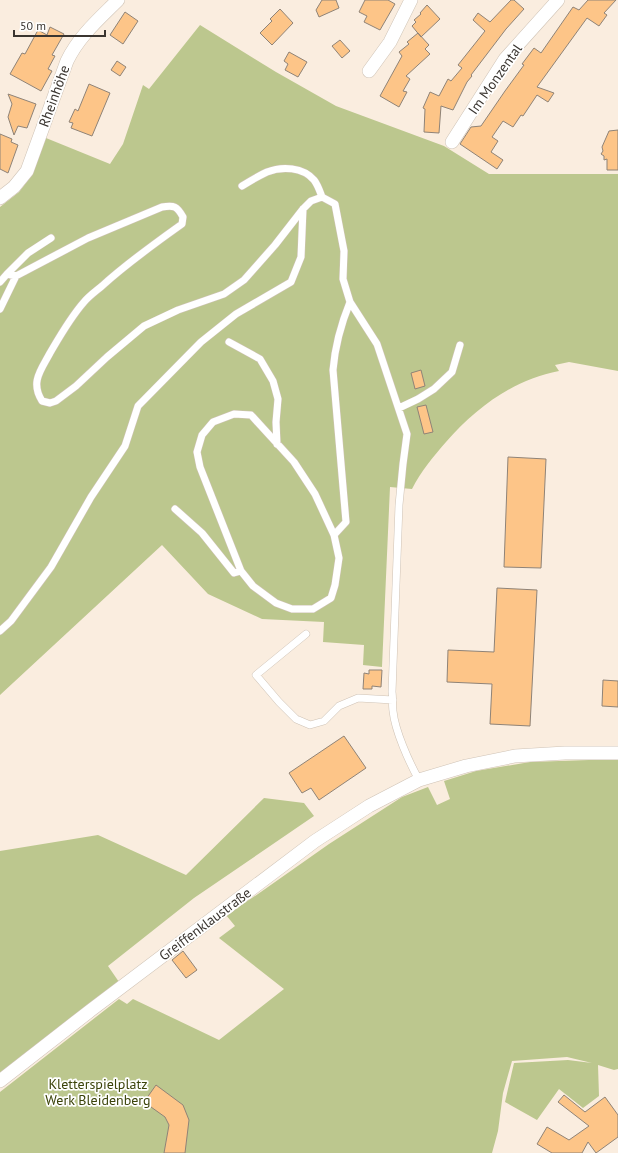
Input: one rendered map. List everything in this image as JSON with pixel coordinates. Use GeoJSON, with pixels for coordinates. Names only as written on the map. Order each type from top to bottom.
{"type":"FeatureCollection","features":[{"type":"Feature","properties":{"kind":"street","name":"Rheinhöhe"},"geometry":{"type":"LineString","coordinates":[[0,198],[14,187],[27,171],[72,50],[87,30],[118,0]]}},
{"type":"Feature","properties":{"kind":"street"},"geometry":{"type":"LineString","coordinates":[[369,71],[390,42],[411,0]]}},
{"type":"Feature","properties":{"kind":"street","name":"Im Monzental"},"geometry":{"type":"LineString","coordinates":[[452,142],[506,59],[558,0]]}},
{"type":"Feature","properties":{"kind":"street","name":"Greiffenklaustraße"},"geometry":{"type":"LineString","coordinates":[[0,1081],[91,1010],[315,841],[369,806],[419,780],[466,766],[515,756],[565,753],[618,753]]}},
{"type":"Feature","properties":{"kind":"lane"},"geometry":{"type":"LineString","coordinates":[[242,186],[267,172],[281,168],[295,170],[308,174],[315,182],[322,197],[335,204],[344,251],[343,280],[350,302],[377,344],[408,434],[399,505],[393,712],[410,763],[419,780]]}},
{"type":"Feature","properties":{"kind":"lane"},"geometry":{"type":"LineString","coordinates":[[0,309],[16,276],[88,238],[162,207],[171,205],[179,209],[183,217],[182,224],[121,268],[84,302],[63,331],[40,372],[36,389],[42,401],[50,403],[56,401],[76,386],[107,357],[144,326],[178,310],[224,294],[244,280],[275,245],[303,209],[311,201],[322,197]]}},
{"type":"Feature","properties":{"kind":"lane"},"geometry":{"type":"LineString","coordinates":[[0,631],[11,621],[51,567],[90,497],[124,446],[138,406],[201,342],[236,314],[291,282],[301,257],[303,209]]}},
{"type":"Feature","properties":{"kind":"lane"},"geometry":{"type":"LineString","coordinates":[[0,282],[28,253],[51,238]]}},
{"type":"Feature","properties":{"kind":"lane"},"geometry":{"type":"LineString","coordinates":[[7,274],[16,276]]}},
{"type":"Feature","properties":{"kind":"lane"},"geometry":{"type":"LineString","coordinates":[[334,536],[346,522],[333,370],[335,349],[341,323],[350,302]]}},
{"type":"Feature","properties":{"kind":"lane"},"geometry":{"type":"LineString","coordinates":[[229,342],[260,359],[273,381],[278,399],[276,422],[277,444]]}},
{"type":"Feature","properties":{"kind":"lane"},"geometry":{"type":"LineString","coordinates":[[399,408],[434,389],[452,372],[460,345]]}},
{"type":"Feature","properties":{"kind":"lane"},"geometry":{"type":"LineString","coordinates":[[234,414],[251,415],[294,462],[315,494],[334,536],[339,558],[335,585],[331,598],[313,609],[292,610],[276,603],[253,586],[241,571],[200,467],[197,452],[202,435],[213,422],[234,414]]}},
{"type":"Feature","properties":{"kind":"lane"},"geometry":{"type":"LineString","coordinates":[[175,509],[202,532],[234,573],[241,571]]}},
{"type":"Feature","properties":{"kind":"lane"},"geometry":{"type":"LineString","coordinates":[[306,634],[256,675],[296,719],[310,724],[324,721],[339,706],[358,698],[393,700]]}},
{"type":"Feature","properties":{"kind":"green space"},"geometry":{"type":"Polygon","coordinates":[[[200,25],[276,72],[336,106],[444,146],[489,174],[618,174],[618,371],[569,362],[555,365],[559,371],[542,375],[511,388],[470,417],[432,459],[419,476],[412,489],[390,487],[382,667],[363,665],[364,645],[323,642],[324,622],[262,619],[208,594],[162,545],[0,695],[0,207],[19,192],[32,175],[46,138],[110,164],[123,144],[143,85],[149,89],[200,25]]]}},
{"type":"Feature","properties":{"kind":"green space","name":"Kletterspielplatz Werk Bleidenberg"},"geometry":{"type":"Polygon","coordinates":[[[618,759],[618,1069],[614,1070],[598,1065],[599,1096],[583,1108],[559,1089],[537,1120],[505,1102],[514,1063],[568,1060],[592,1063],[567,1057],[512,1061],[503,1093],[498,1131],[492,1153],[0,1153],[0,1092],[119,999],[127,1004],[133,999],[219,1040],[284,989],[219,938],[235,926],[226,915],[329,844],[402,797],[428,787],[437,805],[450,799],[444,781],[476,771],[530,762],[618,759]]]}},
{"type":"Feature","properties":{"kind":"green space"},"geometry":{"type":"Polygon","coordinates":[[[264,798],[304,803],[314,816],[194,898],[108,966],[119,982],[0,1075],[0,851],[98,835],[186,875],[264,798]]]}},
{"type":"Feature","properties":{"kind":"building"},"geometry":{"type":"Polygon","coordinates":[[[322,0],[336,0],[339,8],[319,17],[316,10],[322,0]]]}},
{"type":"Feature","properties":{"kind":"building"},"geometry":{"type":"Polygon","coordinates":[[[365,0],[388,0],[395,4],[380,30],[364,22],[367,16],[359,12],[365,0]]]}},
{"type":"Feature","properties":{"kind":"building"},"geometry":{"type":"Polygon","coordinates":[[[511,0],[514,0],[524,9],[506,29],[471,75],[472,76],[467,82],[453,110],[441,106],[439,133],[424,132],[425,109],[423,108],[430,92],[439,96],[448,79],[451,81],[462,68],[458,65],[485,31],[473,20],[478,13],[490,22],[511,0]]]}},
{"type":"Feature","properties":{"kind":"building"},"geometry":{"type":"Polygon","coordinates":[[[588,0],[616,0],[604,13],[607,15],[599,26],[587,18],[537,87],[554,93],[548,102],[537,95],[523,116],[521,115],[513,127],[503,121],[492,137],[498,141],[491,152],[503,160],[497,169],[460,144],[471,127],[481,126],[524,65],[522,64],[534,48],[541,53],[573,7],[579,10],[588,0]]]}},
{"type":"Feature","properties":{"kind":"building"},"geometry":{"type":"Polygon","coordinates":[[[427,5],[440,19],[421,37],[412,26],[416,22],[414,20],[421,14],[420,13],[427,5]]]}},
{"type":"Feature","properties":{"kind":"building"},"geometry":{"type":"Polygon","coordinates":[[[280,9],[293,23],[272,45],[260,33],[272,21],[270,19],[280,9]]]}},
{"type":"Feature","properties":{"kind":"building"},"geometry":{"type":"Polygon","coordinates":[[[125,12],[138,21],[123,44],[110,35],[125,12]]]}},
{"type":"Feature","properties":{"kind":"building"},"geometry":{"type":"Polygon","coordinates":[[[50,27],[64,34],[52,55],[55,56],[48,69],[52,71],[41,91],[10,74],[22,53],[25,54],[38,30],[47,35],[50,27]]]}},
{"type":"Feature","properties":{"kind":"building"},"geometry":{"type":"Polygon","coordinates":[[[418,33],[429,45],[425,49],[430,54],[406,76],[410,79],[403,91],[407,92],[399,107],[380,96],[402,56],[399,52],[409,44],[407,42],[418,33]]]}},
{"type":"Feature","properties":{"kind":"building"},"geometry":{"type":"Polygon","coordinates":[[[340,40],[350,51],[342,58],[332,46],[340,40]]]}},
{"type":"Feature","properties":{"kind":"building"},"geometry":{"type":"Polygon","coordinates":[[[289,52],[307,62],[298,77],[285,70],[288,64],[284,61],[289,52]]]}},
{"type":"Feature","properties":{"kind":"building"},"geometry":{"type":"Polygon","coordinates":[[[117,61],[126,67],[120,76],[111,70],[117,61]]]}},
{"type":"Feature","properties":{"kind":"building"},"geometry":{"type":"Polygon","coordinates":[[[89,84],[110,93],[92,136],[71,128],[73,123],[69,122],[75,109],[78,111],[89,84]]]}},
{"type":"Feature","properties":{"kind":"building"},"geometry":{"type":"Polygon","coordinates":[[[8,94],[36,104],[27,128],[18,126],[14,135],[8,117],[12,104],[8,94]]]}},
{"type":"Feature","properties":{"kind":"building"},"geometry":{"type":"Polygon","coordinates":[[[618,130],[618,170],[607,170],[607,159],[604,160],[604,156],[601,154],[603,151],[602,147],[609,131],[618,130]]]}},
{"type":"Feature","properties":{"kind":"building"},"geometry":{"type":"Polygon","coordinates":[[[0,134],[12,139],[11,142],[18,145],[8,173],[0,169],[0,134]]]}},
{"type":"Feature","properties":{"kind":"building"},"geometry":{"type":"Polygon","coordinates":[[[421,370],[425,386],[415,389],[411,373],[421,370]]]}},
{"type":"Feature","properties":{"kind":"building"},"geometry":{"type":"Polygon","coordinates":[[[426,405],[433,432],[424,434],[417,407],[426,405]]]}},
{"type":"Feature","properties":{"kind":"building"},"geometry":{"type":"Polygon","coordinates":[[[508,457],[546,459],[541,568],[504,567],[508,457]]]}},
{"type":"Feature","properties":{"kind":"building"},"geometry":{"type":"Polygon","coordinates":[[[497,588],[537,590],[530,726],[490,724],[492,684],[447,682],[448,650],[494,652],[497,588]]]}},
{"type":"Feature","properties":{"kind":"building"},"geometry":{"type":"Polygon","coordinates":[[[369,670],[382,670],[381,687],[372,686],[372,689],[363,689],[364,673],[369,674],[369,670]]]}},
{"type":"Feature","properties":{"kind":"building"},"geometry":{"type":"Polygon","coordinates":[[[603,680],[618,681],[618,707],[602,706],[603,680]]]}},
{"type":"Feature","properties":{"kind":"building"},"geometry":{"type":"Polygon","coordinates":[[[344,736],[366,768],[319,800],[311,788],[302,793],[289,773],[344,736]]]}},
{"type":"Feature","properties":{"kind":"building"},"geometry":{"type":"Polygon","coordinates":[[[183,951],[197,970],[186,978],[172,960],[183,951]]]}},
{"type":"Feature","properties":{"kind":"building"},"geometry":{"type":"Polygon","coordinates":[[[156,1085],[183,1105],[189,1120],[185,1153],[164,1153],[169,1125],[165,1117],[144,1102],[156,1085]]]}},
{"type":"Feature","properties":{"kind":"building"},"geometry":{"type":"Polygon","coordinates":[[[564,1095],[585,1112],[605,1097],[618,1115],[618,1137],[596,1153],[588,1142],[582,1153],[552,1153],[537,1144],[547,1127],[569,1140],[589,1126],[558,1102],[564,1095]]]}}]}
